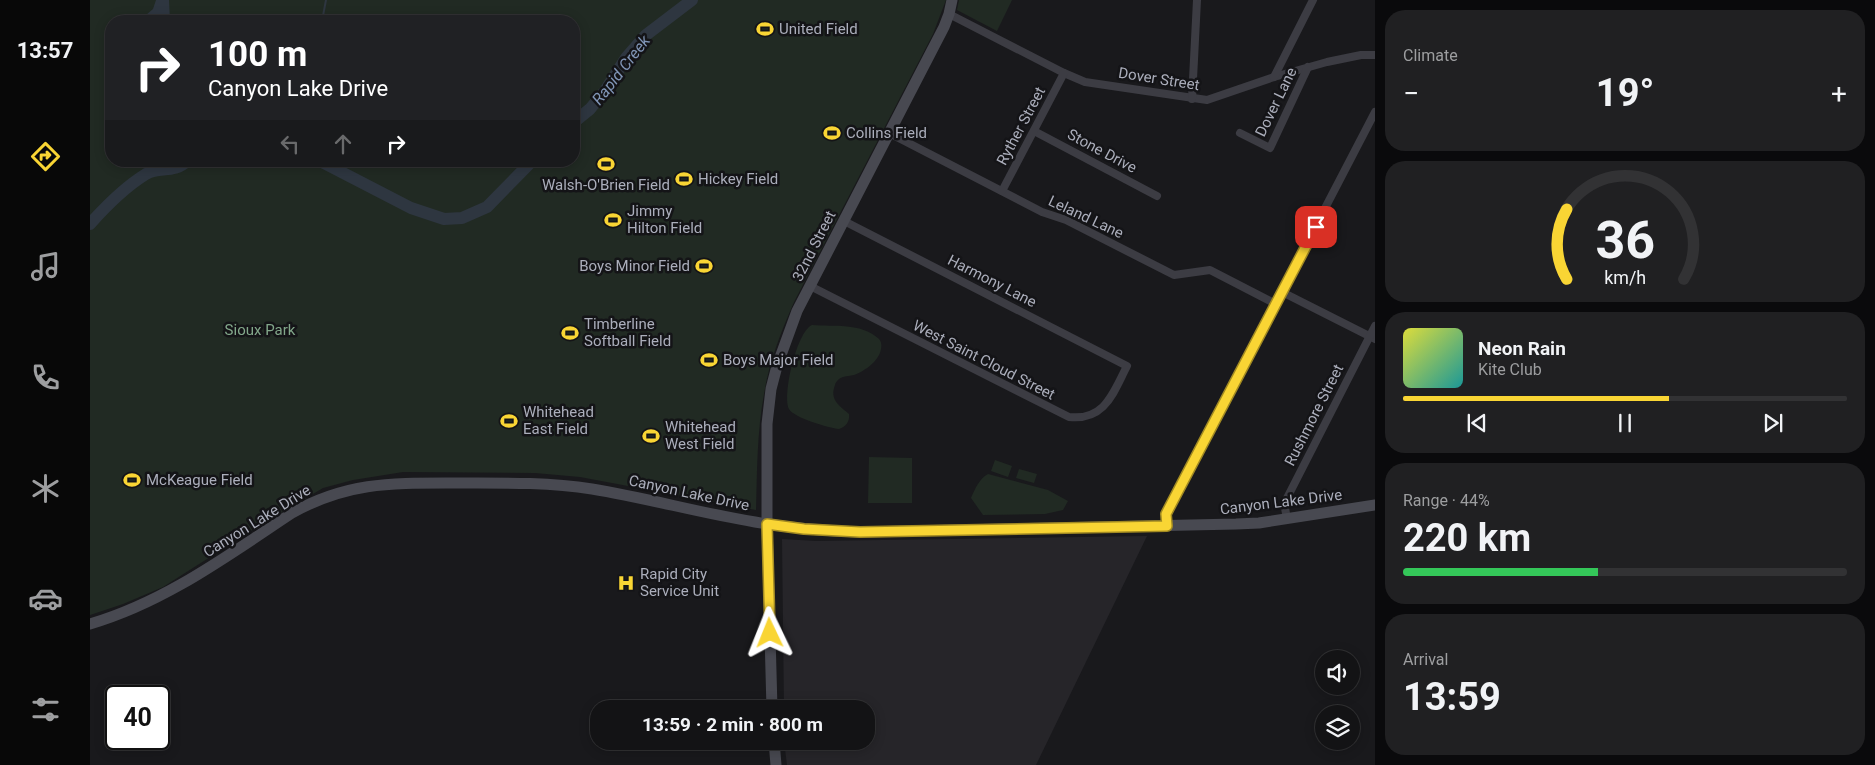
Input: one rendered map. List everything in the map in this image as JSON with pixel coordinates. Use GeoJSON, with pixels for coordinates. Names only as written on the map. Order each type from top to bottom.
{"type":"FeatureCollection","features":[{"type":"Feature","properties":{"kind":"street","name":"32nd Street"},"geometry":{"type":"LineString","coordinates":[[772,700],[767,524],[767,424],[771,389],[786,339],[810,286],[949,14],[952,0]]}},
{"type":"Feature","properties":{"kind":"street"},"geometry":{"type":"LineString","coordinates":[[1192,99],[1197,0]]}},
{"type":"Feature","properties":{"kind":"street"},"geometry":{"type":"LineString","coordinates":[[1274,77],[1313,0]]}},
{"type":"Feature","properties":{"kind":"street","name":"Dover Street"},"geometry":{"type":"LineString","coordinates":[[949,14],[1085,82],[1192,99],[1207,100],[1308,67],[1345,58],[1375,55]]}},
{"type":"Feature","properties":{"kind":"street","name":"Dover Lane"},"geometry":{"type":"LineString","coordinates":[[1240,133],[1270,148],[1308,67]]}},
{"type":"Feature","properties":{"kind":"street","name":"Ryther Street"},"geometry":{"type":"LineString","coordinates":[[1002,191],[1064,73]]}},
{"type":"Feature","properties":{"kind":"street"},"geometry":{"type":"LineString","coordinates":[[1167,526],[1166,514],[1375,112]]}},
{"type":"Feature","properties":{"kind":"street","name":"Stone Drive"},"geometry":{"type":"LineString","coordinates":[[1034,131],[1157,196]]}},
{"type":"Feature","properties":{"kind":"street","name":"Leland Lane"},"geometry":{"type":"LineString","coordinates":[[889,134],[1042,212],[1066,220],[1174,274],[1210,270],[1276,304]]}},
{"type":"Feature","properties":{"kind":"street","name":"Harmony Lane"},"geometry":{"type":"LineString","coordinates":[[844,221],[1127,366]]}},
{"type":"Feature","properties":{"kind":"street","name":"West Saint Cloud Street"},"geometry":{"type":"LineString","coordinates":[[810,286],[1068,417],[1082,419],[1094,415],[1105,406],[1112,397],[1127,366]]}},
{"type":"Feature","properties":{"kind":"street"},"geometry":{"type":"LineString","coordinates":[[1282,292],[1372,337]]}},
{"type":"Feature","properties":{"kind":"street","name":"Rushmore Street"},"geometry":{"type":"LineString","coordinates":[[1287,519],[1286,500],[1372,337],[1375,326]]}},
{"type":"Feature","properties":{"kind":"street","name":"Canyon Lake Drive"},"geometry":{"type":"LineString","coordinates":[[90,624],[137,607],[175,589],[310,504],[340,492],[374,484],[556,485],[613,493],[767,524],[804,529],[860,532],[1259,523],[1375,505]]}},
{"type":"Feature","properties":{"kind":"street"},"geometry":{"type":"LineString","coordinates":[[775,750],[776,765]]}},
{"type":"Feature","properties":{"kind":"shaded area"},"geometry":{"type":"Polygon","coordinates":[[[156,0],[169,0],[170,15],[146,15],[153,9],[156,0]]]}},
{"type":"Feature","properties":{"kind":"shaded area"},"geometry":{"type":"Polygon","coordinates":[[[1147,536],[1036,765],[787,765],[785,750],[875,750],[875,700],[784,700],[782,539],[816,541],[1147,536]]]}},
{"type":"Feature","properties":{"kind":"green space","name":"Sioux Park"},"geometry":{"type":"Polygon","coordinates":[[[90,0],[946,0],[933,34],[794,302],[780,336],[766,382],[762,408],[756,510],[580,477],[535,473],[403,472],[353,480],[323,488],[257,527],[163,587],[123,604],[90,615],[90,0]]]}},
{"type":"Feature","properties":{"kind":"green space"},"geometry":{"type":"Polygon","coordinates":[[[959,0],[1012,0],[997,31],[957,10],[959,0]]]}},
{"type":"Feature","properties":{"kind":"green space"},"geometry":{"type":"Polygon","coordinates":[[[812,325],[864,330],[879,339],[881,343],[880,353],[871,365],[854,375],[841,378],[835,383],[834,399],[849,414],[847,423],[839,429],[820,425],[798,416],[789,409],[787,402],[789,378],[796,351],[806,330],[812,325]]]}},
{"type":"Feature","properties":{"kind":"green space"},"geometry":{"type":"Polygon","coordinates":[[[869,457],[912,458],[912,503],[868,503],[869,457]]]}},
{"type":"Feature","properties":{"kind":"green space"},"geometry":{"type":"Polygon","coordinates":[[[995,460],[1012,466],[1008,477],[991,471],[995,460]]]}},
{"type":"Feature","properties":{"kind":"green space"},"geometry":{"type":"Polygon","coordinates":[[[1019,469],[1037,474],[1034,483],[1016,478],[1019,469]]]}},
{"type":"Feature","properties":{"kind":"green space"},"geometry":{"type":"Polygon","coordinates":[[[988,474],[1048,490],[1068,501],[1063,510],[1045,514],[983,515],[971,498],[980,481],[988,474]]]}},
{"type":"Feature","properties":{"kind":"waterway"},"geometry":{"type":"LineString","coordinates":[[323,15],[326,0]]}},
{"type":"Feature","properties":{"kind":"waterway","name":"Rapid Creek"},"geometry":{"type":"LineString","coordinates":[[580,117],[590,109],[605,91],[626,58],[646,35],[692,0]]}},
{"type":"Feature","properties":{"kind":"waterway","name":"Rapid Creek"},"geometry":{"type":"LineString","coordinates":[[90,224],[116,197],[146,174],[156,170],[177,167]]}},
{"type":"Feature","properties":{"kind":"waterway","name":"Rapid Creek"},"geometry":{"type":"LineString","coordinates":[[332,167],[411,208],[444,219],[462,218],[487,207],[526,167]]}},
{"type":"Feature","properties":{"kind":"place","name":"United Field"},"geometry":{"type":"Point","coordinates":[765,29]}},
{"type":"Feature","properties":{"kind":"place","name":"Collins Field"},"geometry":{"type":"Point","coordinates":[832,133]}},
{"type":"Feature","properties":{"kind":"place","name":"Walsh-O'Brien Field"},"geometry":{"type":"Point","coordinates":[606,164]}},
{"type":"Feature","properties":{"kind":"place","name":"Hickey Field"},"geometry":{"type":"Point","coordinates":[684,179]}},
{"type":"Feature","properties":{"kind":"place","name":"Jimmy Hilton Field"},"geometry":{"type":"Point","coordinates":[613,220]}},
{"type":"Feature","properties":{"kind":"place","name":"Boys Minor Field"},"geometry":{"type":"Point","coordinates":[704,266]}},
{"type":"Feature","properties":{"kind":"place","name":"Timberline Softball Field"},"geometry":{"type":"Point","coordinates":[570,333]}},
{"type":"Feature","properties":{"kind":"place","name":"Boys Major Field"},"geometry":{"type":"Point","coordinates":[709,360]}},
{"type":"Feature","properties":{"kind":"place","name":"Whitehead East Field"},"geometry":{"type":"Point","coordinates":[509,421]}},
{"type":"Feature","properties":{"kind":"place","name":"Whitehead West Field"},"geometry":{"type":"Point","coordinates":[651,436]}},
{"type":"Feature","properties":{"kind":"place","name":"McKeague Field"},"geometry":{"type":"Point","coordinates":[132,480]}},
{"type":"Feature","properties":{"kind":"place","name":"Rapid City Service Unit"},"geometry":{"type":"Point","coordinates":[626,583]}},
{"type":"Feature","properties":{"kind":"route"},"geometry":{"type":"LineString","coordinates":[[770,633],[767,524],[804,529],[860,532],[1167,526],[1166,514],[1316,227]]}}]}
